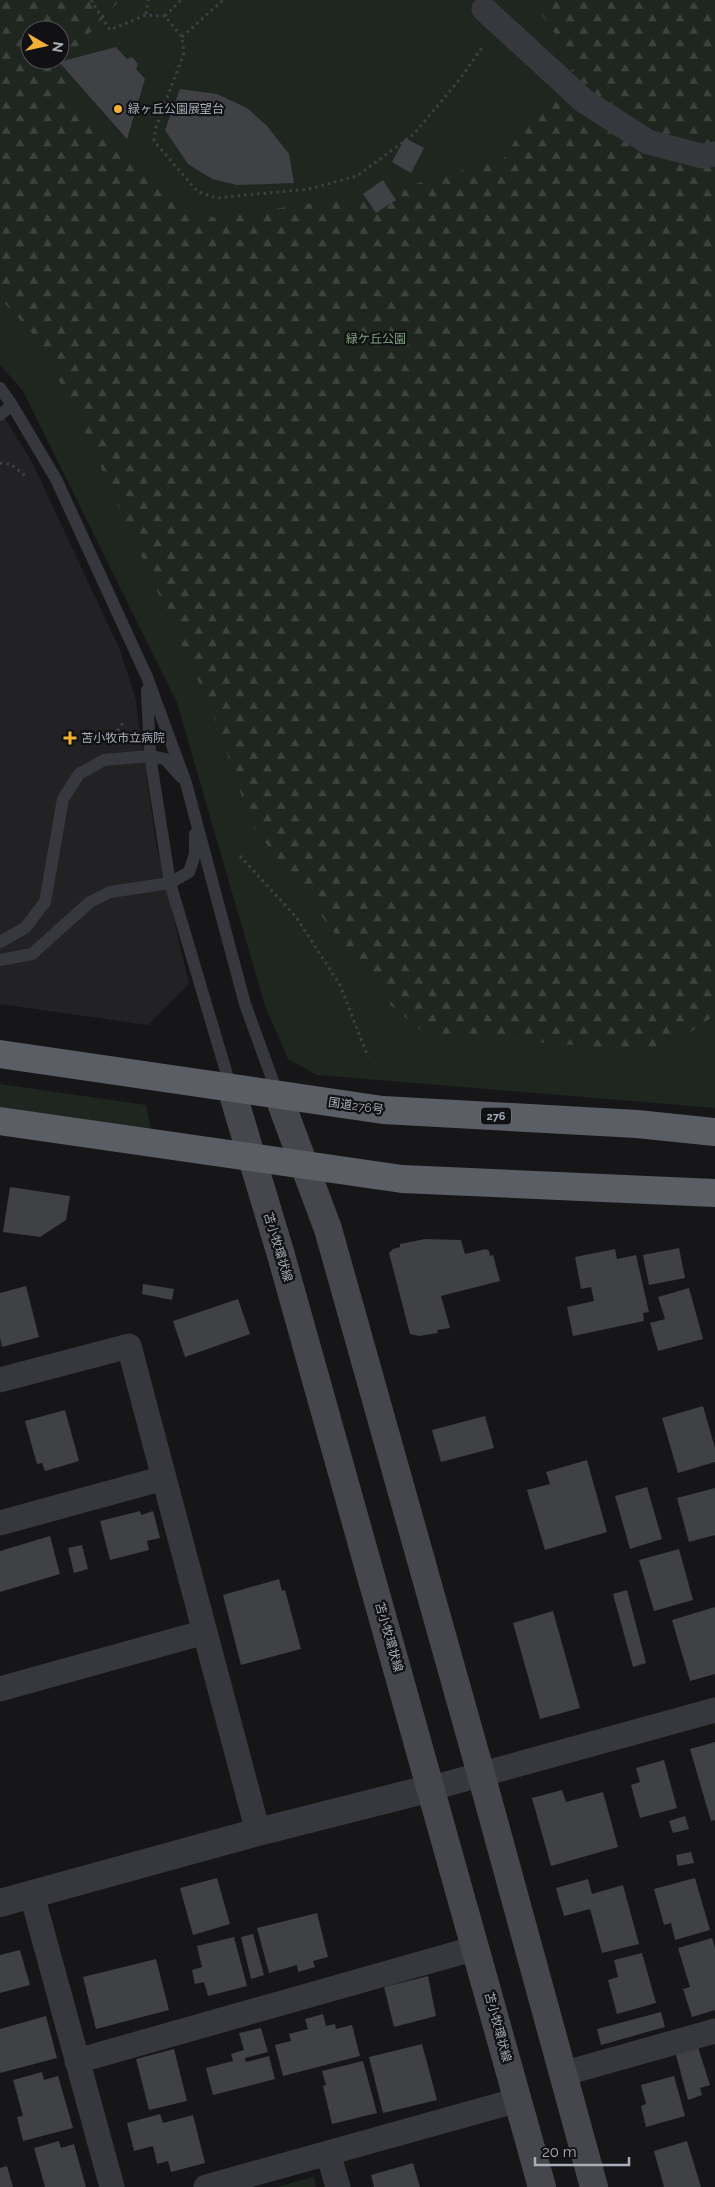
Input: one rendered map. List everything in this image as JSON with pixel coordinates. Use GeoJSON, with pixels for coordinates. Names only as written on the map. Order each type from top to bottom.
{"type":"FeatureCollection","features":[{"type":"Feature","properties":{"kind":"highway","name":"国道276号"},"geometry":{"type":"LineString","coordinates":[[0,1054],[383,1110],[637,1124],[715,1132]]}},
{"type":"Feature","properties":{"kind":"highway"},"geometry":{"type":"LineString","coordinates":[[0,1121],[402,1179],[715,1193]]}},
{"type":"Feature","properties":{"kind":"main road","name":"苫小牧環状線"},"geometry":{"type":"LineString","coordinates":[[231,1088],[432,1788],[542,2187]]}},
{"type":"Feature","properties":{"kind":"main road"},"geometry":{"type":"LineString","coordinates":[[278,1095],[328,1229],[481,1774],[594,2187]]}},
{"type":"Feature","properties":{"kind":"street"},"geometry":{"type":"LineString","coordinates":[[492,16],[584,101],[648,142],[702,156],[715,154]]}},
{"type":"Feature","properties":{"kind":"street"},"geometry":{"type":"LineString","coordinates":[[0,1380],[129,1346],[258,1832]]}},
{"type":"Feature","properties":{"kind":"street"},"geometry":{"type":"LineString","coordinates":[[0,1523],[164,1478]]}},
{"type":"Feature","properties":{"kind":"street"},"geometry":{"type":"LineString","coordinates":[[0,1689],[205,1632]]}},
{"type":"Feature","properties":{"kind":"street"},"geometry":{"type":"LineString","coordinates":[[0,1903],[258,1832],[432,1788],[715,1710]]}},
{"type":"Feature","properties":{"kind":"street"},"geometry":{"type":"LineString","coordinates":[[32,1895],[112,2187]]}},
{"type":"Feature","properties":{"kind":"street"},"geometry":{"type":"LineString","coordinates":[[77,2061],[476,1948]]}},
{"type":"Feature","properties":{"kind":"street"},"geometry":{"type":"LineString","coordinates":[[562,2074],[715,2031]]}},
{"type":"Feature","properties":{"kind":"street"},"geometry":{"type":"LineString","coordinates":[[206,2187],[518,2100]]}},
{"type":"Feature","properties":{"kind":"street"},"geometry":{"type":"LineString","coordinates":[[328,2153],[338,2187]]}},
{"type":"Feature","properties":{"kind":"lane"},"geometry":{"type":"LineString","coordinates":[[0,388],[56,479],[147,677],[186,783],[245,1004],[278,1095]]}},
{"type":"Feature","properties":{"kind":"lane"},"geometry":{"type":"LineString","coordinates":[[0,415],[12,405]]}},
{"type":"Feature","properties":{"kind":"lane"},"geometry":{"type":"LineString","coordinates":[[147,677],[150,756],[170,884],[231,1088]]}},
{"type":"Feature","properties":{"kind":"lane"},"geometry":{"type":"LineString","coordinates":[[0,942],[26,928],[45,902],[63,799],[79,774],[104,760],[150,756],[165,759],[186,783]]}},
{"type":"Feature","properties":{"kind":"lane"},"geometry":{"type":"LineString","coordinates":[[0,960],[32,954],[90,902],[110,892],[170,884],[189,872],[194,854],[196,822]]}},
{"type":"Feature","properties":{"kind":"path"},"geometry":{"type":"LineString","coordinates":[[91,0],[110,30],[146,15],[164,16],[182,37],[184,53],[156,127],[154,141],[198,192],[217,198],[309,189],[357,176],[414,134],[460,80],[492,16]]}},
{"type":"Feature","properties":{"kind":"path"},"geometry":{"type":"LineString","coordinates":[[146,15],[148,0]]}},
{"type":"Feature","properties":{"kind":"path"},"geometry":{"type":"LineString","coordinates":[[164,16],[181,0]]}},
{"type":"Feature","properties":{"kind":"path"},"geometry":{"type":"LineString","coordinates":[[182,37],[223,0]]}},
{"type":"Feature","properties":{"kind":"path"},"geometry":{"type":"LineString","coordinates":[[0,463],[10,464],[31,480]]}},
{"type":"Feature","properties":{"kind":"path"},"geometry":{"type":"LineString","coordinates":[[109,741],[126,718]]}},
{"type":"Feature","properties":{"kind":"path"},"geometry":{"type":"LineString","coordinates":[[240,856],[296,918],[340,985],[368,1057]]}},
{"type":"Feature","properties":{"kind":"shaded area","name":"苫小牧市立病院"},"geometry":{"type":"Polygon","coordinates":[[[0,411],[32,462],[120,650],[135,697],[156,843],[189,984],[148,1025],[0,1004],[0,411]]]}},
{"type":"Feature","properties":{"kind":"green space","name":"緑ケ丘公園"},"geometry":{"type":"Polygon","coordinates":[[[0,0],[715,0],[715,1108],[317,1075],[288,1059],[265,1006],[177,703],[23,391],[0,365],[0,0]]]}},
{"type":"Feature","properties":{"kind":"green space","name":"緑ケ丘公園"},"geometry":{"type":"Polygon","coordinates":[[[0,0],[120,0],[72,52],[70,63],[70,20],[20,20],[20,70],[69,70],[65,90],[177,206],[215,218],[386,192],[503,159],[547,94],[577,65],[540,12],[545,0],[715,0],[715,1015],[662,1052],[424,1033],[387,1002],[252,825],[212,711],[71,402],[32,333],[0,298],[0,0]]]}},
{"type":"Feature","properties":{"kind":"green space"},"geometry":{"type":"Polygon","coordinates":[[[0,1084],[146,1105],[152,1131],[0,1109],[0,1084]]]}},
{"type":"Feature","properties":{"kind":"green space"},"geometry":{"type":"Polygon","coordinates":[[[313,2177],[316,2187],[277,2187],[313,2177]]]}},
{"type":"Feature","properties":{"kind":"building","name":"緑ヶ丘公園展望台"},"geometry":{"type":"Polygon","coordinates":[[[116,47],[127,59],[132,57],[138,64],[136,69],[145,79],[127,139],[66,70],[70,70],[70,59],[116,47]]]}},
{"type":"Feature","properties":{"kind":"building"},"geometry":{"type":"Polygon","coordinates":[[[180,89],[217,94],[247,108],[267,126],[289,154],[294,183],[237,185],[212,179],[188,164],[165,130],[180,89]]]}},
{"type":"Feature","properties":{"kind":"building"},"geometry":{"type":"Polygon","coordinates":[[[405,138],[424,148],[411,173],[392,162],[405,138]]]}},
{"type":"Feature","properties":{"kind":"building"},"geometry":{"type":"Polygon","coordinates":[[[383,180],[396,200],[376,213],[363,194],[383,180]]]}},
{"type":"Feature","properties":{"kind":"building"},"geometry":{"type":"Polygon","coordinates":[[[10,1187],[70,1196],[66,1220],[40,1237],[3,1232],[10,1187]]]}},
{"type":"Feature","properties":{"kind":"building"},"geometry":{"type":"Polygon","coordinates":[[[425,1239],[461,1240],[465,1254],[486,1249],[489,1251],[490,1256],[493,1255],[500,1281],[441,1296],[450,1328],[437,1330],[438,1333],[419,1336],[410,1334],[389,1253],[393,1249],[400,1247],[400,1244],[425,1239]]]}},
{"type":"Feature","properties":{"kind":"building"},"geometry":{"type":"Polygon","coordinates":[[[679,1248],[685,1278],[649,1285],[643,1255],[679,1248]]]}},
{"type":"Feature","properties":{"kind":"building"},"geometry":{"type":"Polygon","coordinates":[[[615,1249],[617,1259],[636,1255],[649,1312],[643,1313],[644,1321],[573,1336],[567,1307],[594,1301],[591,1287],[581,1289],[575,1257],[615,1249]]]}},
{"type":"Feature","properties":{"kind":"building"},"geometry":{"type":"Polygon","coordinates":[[[143,1284],[174,1289],[172,1300],[142,1294],[143,1284]]]}},
{"type":"Feature","properties":{"kind":"building"},"geometry":{"type":"Polygon","coordinates":[[[26,1286],[39,1337],[2,1347],[0,1338],[0,1293],[26,1286]]]}},
{"type":"Feature","properties":{"kind":"building"},"geometry":{"type":"Polygon","coordinates":[[[689,1288],[703,1339],[658,1351],[650,1323],[665,1319],[658,1297],[689,1288]]]}},
{"type":"Feature","properties":{"kind":"building"},"geometry":{"type":"Polygon","coordinates":[[[238,1299],[250,1334],[185,1357],[173,1321],[238,1299]]]}},
{"type":"Feature","properties":{"kind":"building"},"geometry":{"type":"Polygon","coordinates":[[[703,1406],[715,1448],[715,1462],[678,1473],[662,1418],[703,1406]]]}},
{"type":"Feature","properties":{"kind":"building"},"geometry":{"type":"Polygon","coordinates":[[[65,1410],[79,1461],[45,1471],[42,1463],[37,1464],[25,1421],[65,1410]]]}},
{"type":"Feature","properties":{"kind":"building"},"geometry":{"type":"Polygon","coordinates":[[[485,1416],[494,1448],[441,1462],[432,1430],[485,1416]]]}},
{"type":"Feature","properties":{"kind":"building"},"geometry":{"type":"Polygon","coordinates":[[[587,1460],[607,1532],[545,1550],[527,1490],[550,1484],[546,1472],[587,1460]]]}},
{"type":"Feature","properties":{"kind":"building"},"geometry":{"type":"Polygon","coordinates":[[[647,1487],[662,1539],[630,1549],[615,1496],[647,1487]]]}},
{"type":"Feature","properties":{"kind":"building"},"geometry":{"type":"Polygon","coordinates":[[[715,1488],[715,1535],[689,1542],[677,1498],[715,1488]]]}},
{"type":"Feature","properties":{"kind":"building"},"geometry":{"type":"Polygon","coordinates":[[[140,1511],[141,1515],[153,1511],[160,1538],[147,1541],[149,1550],[110,1560],[100,1521],[140,1511]]]}},
{"type":"Feature","properties":{"kind":"building"},"geometry":{"type":"Polygon","coordinates":[[[50,1536],[60,1574],[0,1592],[0,1551],[50,1536]]]}},
{"type":"Feature","properties":{"kind":"building"},"geometry":{"type":"Polygon","coordinates":[[[82,1545],[88,1569],[74,1573],[68,1548],[82,1545]]]}},
{"type":"Feature","properties":{"kind":"building"},"geometry":{"type":"Polygon","coordinates":[[[679,1549],[693,1600],[654,1611],[639,1560],[679,1549]]]}},
{"type":"Feature","properties":{"kind":"building"},"geometry":{"type":"Polygon","coordinates":[[[279,1579],[282,1591],[285,1590],[301,1649],[241,1665],[223,1595],[279,1579]]]}},
{"type":"Feature","properties":{"kind":"building"},"geometry":{"type":"Polygon","coordinates":[[[627,1590],[646,1663],[633,1667],[613,1594],[627,1590]]]}},
{"type":"Feature","properties":{"kind":"building"},"geometry":{"type":"Polygon","coordinates":[[[715,1607],[715,1674],[690,1681],[672,1620],[715,1607]]]}},
{"type":"Feature","properties":{"kind":"building"},"geometry":{"type":"Polygon","coordinates":[[[553,1611],[580,1708],[540,1719],[513,1623],[553,1611]]]}},
{"type":"Feature","properties":{"kind":"building"},"geometry":{"type":"Polygon","coordinates":[[[715,1742],[715,1820],[711,1821],[690,1749],[715,1742]]]}},
{"type":"Feature","properties":{"kind":"building"},"geometry":{"type":"Polygon","coordinates":[[[664,1760],[677,1808],[640,1818],[631,1785],[640,1782],[636,1768],[664,1760]]]}},
{"type":"Feature","properties":{"kind":"building"},"geometry":{"type":"Polygon","coordinates":[[[562,1790],[566,1802],[603,1792],[618,1847],[551,1866],[532,1798],[562,1790]]]}},
{"type":"Feature","properties":{"kind":"building"},"geometry":{"type":"Polygon","coordinates":[[[685,1816],[689,1829],[673,1833],[669,1821],[685,1816]]]}},
{"type":"Feature","properties":{"kind":"building"},"geometry":{"type":"Polygon","coordinates":[[[691,1852],[694,1863],[678,1866],[676,1855],[691,1852]]]}},
{"type":"Feature","properties":{"kind":"building"},"geometry":{"type":"Polygon","coordinates":[[[217,1878],[230,1924],[193,1935],[180,1888],[217,1878]]]}},
{"type":"Feature","properties":{"kind":"building"},"geometry":{"type":"Polygon","coordinates":[[[695,1878],[710,1930],[675,1940],[671,1923],[664,1925],[654,1889],[695,1878]]]}},
{"type":"Feature","properties":{"kind":"building"},"geometry":{"type":"Polygon","coordinates":[[[588,1879],[592,1894],[623,1885],[639,1944],[602,1953],[590,1909],[564,1916],[556,1888],[588,1879]]]}},
{"type":"Feature","properties":{"kind":"building"},"geometry":{"type":"Polygon","coordinates":[[[317,1913],[328,1957],[313,1961],[315,1967],[298,1972],[297,1965],[269,1973],[257,1928],[317,1913]]]}},
{"type":"Feature","properties":{"kind":"building"},"geometry":{"type":"Polygon","coordinates":[[[253,1934],[264,1975],[251,1979],[241,1937],[253,1934]]]}},
{"type":"Feature","properties":{"kind":"building"},"geometry":{"type":"Polygon","coordinates":[[[234,1937],[247,1986],[208,1996],[204,1982],[195,1984],[192,1970],[202,1967],[197,1946],[234,1937]]]}},
{"type":"Feature","properties":{"kind":"building"},"geometry":{"type":"Polygon","coordinates":[[[712,1938],[715,1948],[715,2010],[692,2017],[683,1989],[690,1987],[678,1948],[712,1938]]]}},
{"type":"Feature","properties":{"kind":"building"},"geometry":{"type":"Polygon","coordinates":[[[20,1950],[30,1985],[0,1993],[0,1955],[20,1950]]]}},
{"type":"Feature","properties":{"kind":"building"},"geometry":{"type":"Polygon","coordinates":[[[642,1953],[656,2003],[617,2014],[608,1980],[618,1977],[614,1960],[642,1953]]]}},
{"type":"Feature","properties":{"kind":"building"},"geometry":{"type":"Polygon","coordinates":[[[156,1959],[169,2010],[96,2029],[83,1977],[156,1959]]]}},
{"type":"Feature","properties":{"kind":"building"},"geometry":{"type":"Polygon","coordinates":[[[428,1976],[436,2016],[394,2027],[384,1987],[428,1976]]]}},
{"type":"Feature","properties":{"kind":"building"},"geometry":{"type":"Polygon","coordinates":[[[661,2012],[665,2027],[601,2045],[597,2029],[661,2012]]]}},
{"type":"Feature","properties":{"kind":"building"},"geometry":{"type":"Polygon","coordinates":[[[323,2014],[326,2026],[335,2024],[336,2029],[352,2025],[360,2056],[283,2076],[275,2045],[291,2041],[289,2034],[308,2029],[305,2019],[323,2014]]]}},
{"type":"Feature","properties":{"kind":"building"},"geometry":{"type":"Polygon","coordinates":[[[46,2016],[57,2058],[0,2073],[0,2029],[46,2016]]]}},
{"type":"Feature","properties":{"kind":"building"},"geometry":{"type":"Polygon","coordinates":[[[261,2028],[268,2052],[245,2058],[246,2062],[269,2056],[275,2079],[213,2095],[206,2068],[233,2061],[231,2054],[244,2050],[239,2033],[261,2028]]]}},
{"type":"Feature","properties":{"kind":"building"},"geometry":{"type":"Polygon","coordinates":[[[422,2044],[437,2100],[383,2113],[369,2057],[422,2044]]]}},
{"type":"Feature","properties":{"kind":"building"},"geometry":{"type":"Polygon","coordinates":[[[697,2044],[710,2085],[700,2088],[702,2095],[688,2100],[675,2051],[697,2044]]]}},
{"type":"Feature","properties":{"kind":"building"},"geometry":{"type":"Polygon","coordinates":[[[174,2049],[187,2101],[149,2110],[136,2059],[174,2049]]]}},
{"type":"Feature","properties":{"kind":"building"},"geometry":{"type":"Polygon","coordinates":[[[363,2061],[377,2113],[332,2124],[323,2086],[326,2085],[322,2071],[363,2061]]]}},
{"type":"Feature","properties":{"kind":"building"},"geometry":{"type":"Polygon","coordinates":[[[42,2072],[44,2080],[58,2076],[73,2128],[23,2141],[17,2117],[23,2116],[13,2080],[42,2072]]]}},
{"type":"Feature","properties":{"kind":"building"},"geometry":{"type":"Polygon","coordinates":[[[674,2076],[685,2116],[646,2127],[641,2106],[646,2104],[641,2085],[674,2076]]]}},
{"type":"Feature","properties":{"kind":"building"},"geometry":{"type":"Polygon","coordinates":[[[160,2114],[163,2123],[193,2115],[205,2163],[171,2172],[168,2161],[157,2164],[153,2146],[134,2151],[127,2123],[160,2114]]]}},
{"type":"Feature","properties":{"kind":"building"},"geometry":{"type":"Polygon","coordinates":[[[59,2141],[61,2148],[74,2144],[86,2187],[45,2187],[34,2148],[59,2141]]]}},
{"type":"Feature","properties":{"kind":"building"},"geometry":{"type":"Polygon","coordinates":[[[687,2141],[701,2187],[664,2187],[654,2151],[687,2141]]]}},
{"type":"Feature","properties":{"kind":"building"},"geometry":{"type":"Polygon","coordinates":[[[413,2163],[420,2187],[374,2187],[371,2175],[413,2163]]]}},
{"type":"Feature","properties":{"kind":"building"},"geometry":{"type":"Polygon","coordinates":[[[7,2166],[13,2187],[0,2187],[0,2168],[7,2166]]]}},
{"type":"Feature","properties":{"kind":"place","name":"緑ヶ丘公園展望台"},"geometry":{"type":"Point","coordinates":[118,109]}},
{"type":"Feature","properties":{"kind":"place","name":"苫小牧市立病院"},"geometry":{"type":"Point","coordinates":[70,738]}}]}
